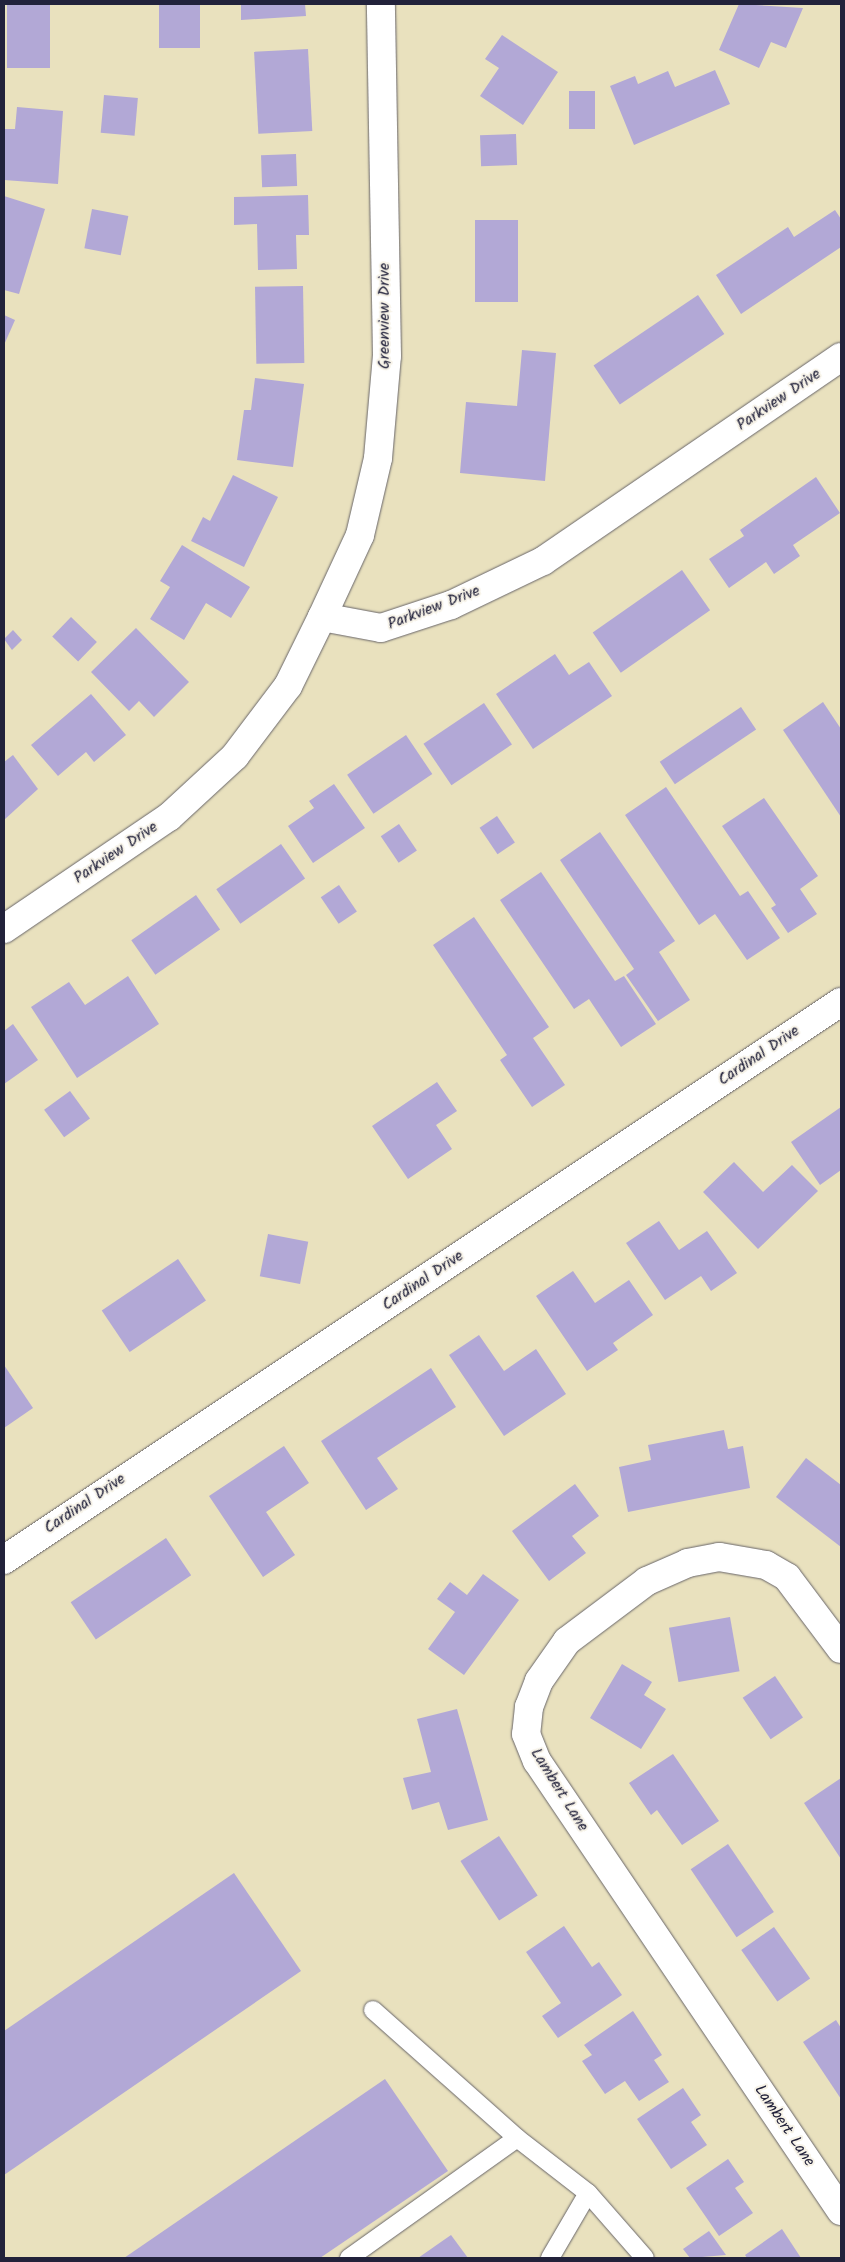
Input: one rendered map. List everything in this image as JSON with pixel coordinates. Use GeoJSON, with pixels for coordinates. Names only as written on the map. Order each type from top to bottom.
{"type":"FeatureCollection","features":[{"type":"Feature","properties":{"kind":"street","name":"Greenview Drive"},"geometry":{"type":"LineString","coordinates":[[322,617],[360,535],[378,458],[387,356],[381,4]]}},
{"type":"Feature","properties":{"kind":"street","name":"Parkview Drive"},"geometry":{"type":"LineString","coordinates":[[4,930],[169,817],[235,756],[288,686],[322,617],[381,628],[451,605],[544,561],[841,357]]}},
{"type":"Feature","properties":{"kind":"street","name":"Cardinal Drive"},"geometry":{"type":"LineString","coordinates":[[4,1560],[841,1002]]}},
{"type":"Feature","properties":{"kind":"street","name":"Lambert Lane"},"geometry":{"type":"LineString","coordinates":[[841,1649],[787,1577],[773,1569],[746,1558],[719,1556],[688,1563],[647,1582],[567,1640],[540,1681],[529,1707],[526,1734],[537,1761],[841,2211]]}},
{"type":"Feature","properties":{"kind":"lane"},"geometry":{"type":"LineString","coordinates":[[373,2010],[517,2138],[588,2193],[644,2258]]}},
{"type":"Feature","properties":{"kind":"lane"},"geometry":{"type":"LineString","coordinates":[[349,2258],[517,2138]]}},
{"type":"Feature","properties":{"kind":"lane"},"geometry":{"type":"LineString","coordinates":[[550,2258],[588,2193]]}},
{"type":"Feature","properties":{"kind":"building"},"geometry":{"type":"Polygon","coordinates":[[[7,4],[50,4],[50,68],[7,68],[7,4]]]}},
{"type":"Feature","properties":{"kind":"building"},"geometry":{"type":"Polygon","coordinates":[[[159,4],[200,4],[200,48],[159,48],[159,4]]]}},
{"type":"Feature","properties":{"kind":"building"},"geometry":{"type":"Polygon","coordinates":[[[241,4],[305,4],[306,16],[241,20],[241,4]]]}},
{"type":"Feature","properties":{"kind":"building"},"geometry":{"type":"Polygon","coordinates":[[[739,4],[803,8],[786,48],[771,42],[759,68],[719,50],[739,4]]]}},
{"type":"Feature","properties":{"kind":"building"},"geometry":{"type":"Polygon","coordinates":[[[502,35],[558,72],[523,125],[480,96],[499,68],[485,59],[502,35]]]}},
{"type":"Feature","properties":{"kind":"building"},"geometry":{"type":"Polygon","coordinates":[[[308,49],[312,131],[258,134],[254,52],[308,49]]]}},
{"type":"Feature","properties":{"kind":"building"},"geometry":{"type":"Polygon","coordinates":[[[715,70],[730,104],[634,145],[610,86],[635,76],[638,84],[668,71],[675,87],[715,70]]]}},
{"type":"Feature","properties":{"kind":"building"},"geometry":{"type":"Polygon","coordinates":[[[569,91],[595,91],[595,129],[569,129],[569,91]]]}},
{"type":"Feature","properties":{"kind":"building"},"geometry":{"type":"Polygon","coordinates":[[[104,95],[138,98],[135,136],[101,133],[104,95]]]}},
{"type":"Feature","properties":{"kind":"building"},"geometry":{"type":"Polygon","coordinates":[[[17,107],[63,111],[58,184],[4,180],[5,129],[15,129],[17,107]]]}},
{"type":"Feature","properties":{"kind":"building"},"geometry":{"type":"Polygon","coordinates":[[[516,134],[517,165],[481,166],[480,135],[516,134]]]}},
{"type":"Feature","properties":{"kind":"building"},"geometry":{"type":"Polygon","coordinates":[[[296,154],[297,186],[262,187],[261,155],[296,154]]]}},
{"type":"Feature","properties":{"kind":"building"},"geometry":{"type":"Polygon","coordinates":[[[308,195],[309,235],[296,235],[297,269],[258,270],[257,224],[234,225],[234,197],[308,195]]]}},
{"type":"Feature","properties":{"kind":"building"},"geometry":{"type":"Polygon","coordinates":[[[4,196],[45,209],[19,294],[4,290],[4,196]]]}},
{"type":"Feature","properties":{"kind":"building"},"geometry":{"type":"Polygon","coordinates":[[[92,209],[128,216],[121,255],[84,248],[92,209]]]}},
{"type":"Feature","properties":{"kind":"building"},"geometry":{"type":"Polygon","coordinates":[[[835,210],[841,219],[841,247],[741,314],[716,275],[788,227],[794,237],[835,210]]]}},
{"type":"Feature","properties":{"kind":"building"},"geometry":{"type":"Polygon","coordinates":[[[475,220],[518,220],[518,302],[475,302],[475,220]]]}},
{"type":"Feature","properties":{"kind":"building"},"geometry":{"type":"Polygon","coordinates":[[[303,286],[304,363],[256,364],[255,287],[303,286]]]}},
{"type":"Feature","properties":{"kind":"building"},"geometry":{"type":"Polygon","coordinates":[[[698,295],[724,334],[620,404],[594,365],[698,295]]]}},
{"type":"Feature","properties":{"kind":"building"},"geometry":{"type":"Polygon","coordinates":[[[4,315],[15,320],[4,345],[4,315]]]}},
{"type":"Feature","properties":{"kind":"building"},"geometry":{"type":"Polygon","coordinates":[[[522,350],[556,353],[545,481],[460,473],[466,402],[517,406],[522,350]]]}},
{"type":"Feature","properties":{"kind":"building"},"geometry":{"type":"Polygon","coordinates":[[[255,378],[304,384],[293,467],[237,460],[244,410],[251,410],[255,378]]]}},
{"type":"Feature","properties":{"kind":"building"},"geometry":{"type":"Polygon","coordinates":[[[233,475],[278,497],[244,567],[191,541],[203,517],[210,521],[233,475]]]}},
{"type":"Feature","properties":{"kind":"building"},"geometry":{"type":"Polygon","coordinates":[[[816,477],[840,513],[793,545],[800,556],[774,574],[766,562],[729,588],[709,559],[744,536],[740,530],[816,477]]]}},
{"type":"Feature","properties":{"kind":"building"},"geometry":{"type":"Polygon","coordinates":[[[182,545],[250,587],[231,618],[206,603],[184,640],[150,619],[170,587],[160,581],[182,545]]]}},
{"type":"Feature","properties":{"kind":"building"},"geometry":{"type":"Polygon","coordinates":[[[682,570],[710,610],[621,673],[593,633],[682,570]]]}},
{"type":"Feature","properties":{"kind":"building"},"geometry":{"type":"Polygon","coordinates":[[[71,617],[97,642],[78,661],[52,636],[71,617]]]}},
{"type":"Feature","properties":{"kind":"building"},"geometry":{"type":"Polygon","coordinates":[[[136,628],[189,682],[154,717],[139,701],[129,711],[91,672],[136,628]]]}},
{"type":"Feature","properties":{"kind":"building"},"geometry":{"type":"Polygon","coordinates":[[[13,630],[22,640],[12,650],[4,639],[13,630]]]}},
{"type":"Feature","properties":{"kind":"building"},"geometry":{"type":"Polygon","coordinates":[[[555,654],[569,675],[589,662],[612,696],[533,749],[496,694],[555,654]]]}},
{"type":"Feature","properties":{"kind":"building"},"geometry":{"type":"Polygon","coordinates":[[[91,694],[126,735],[94,762],[86,752],[58,776],[31,745],[91,694]]]}},
{"type":"Feature","properties":{"kind":"building"},"geometry":{"type":"Polygon","coordinates":[[[823,702],[841,729],[841,817],[783,730],[823,702]]]}},
{"type":"Feature","properties":{"kind":"building"},"geometry":{"type":"Polygon","coordinates":[[[484,703],[512,744],[451,785],[423,744],[484,703]]]}},
{"type":"Feature","properties":{"kind":"building"},"geometry":{"type":"Polygon","coordinates":[[[741,707],[756,729],[675,784],[660,762],[741,707]]]}},
{"type":"Feature","properties":{"kind":"building"},"geometry":{"type":"Polygon","coordinates":[[[406,735],[432,774],[373,814],[347,775],[406,735]]]}},
{"type":"Feature","properties":{"kind":"building"},"geometry":{"type":"Polygon","coordinates":[[[13,755],[38,789],[4,820],[4,762],[13,755]]]}},
{"type":"Feature","properties":{"kind":"building"},"geometry":{"type":"Polygon","coordinates":[[[334,784],[365,828],[313,863],[288,826],[314,808],[309,801],[334,784]]]}},
{"type":"Feature","properties":{"kind":"building"},"geometry":{"type":"Polygon","coordinates":[[[666,787],[740,896],[748,891],[780,938],[747,960],[715,914],[699,925],[625,815],[666,787]]]}},
{"type":"Feature","properties":{"kind":"building"},"geometry":{"type":"Polygon","coordinates":[[[764,798],[818,876],[800,889],[817,914],[788,933],[771,908],[776,905],[722,826],[764,798]]]}},
{"type":"Feature","properties":{"kind":"building"},"geometry":{"type":"Polygon","coordinates":[[[497,816],[515,843],[497,854],[480,828],[497,816]]]}},
{"type":"Feature","properties":{"kind":"building"},"geometry":{"type":"Polygon","coordinates":[[[399,824],[417,851],[399,863],[381,836],[399,824]]]}},
{"type":"Feature","properties":{"kind":"building"},"geometry":{"type":"Polygon","coordinates":[[[600,832],[675,941],[659,952],[690,1000],[658,1021],[626,975],[634,969],[560,860],[600,832]]]}},
{"type":"Feature","properties":{"kind":"building"},"geometry":{"type":"Polygon","coordinates":[[[281,844],[305,878],[240,924],[216,889],[281,844]]]}},
{"type":"Feature","properties":{"kind":"building"},"geometry":{"type":"Polygon","coordinates":[[[541,872],[615,981],[624,976],[656,1024],[621,1047],[589,999],[574,1009],[500,900],[541,872]]]}},
{"type":"Feature","properties":{"kind":"building"},"geometry":{"type":"Polygon","coordinates":[[[339,885],[357,912],[339,924],[321,897],[339,885]]]}},
{"type":"Feature","properties":{"kind":"building"},"geometry":{"type":"Polygon","coordinates":[[[196,895],[220,929],[155,975],[131,940],[196,895]]]}},
{"type":"Feature","properties":{"kind":"building"},"geometry":{"type":"Polygon","coordinates":[[[474,917],[549,1027],[533,1038],[565,1085],[532,1107],[500,1060],[507,1055],[433,945],[474,917]]]}},
{"type":"Feature","properties":{"kind":"building"},"geometry":{"type":"Polygon","coordinates":[[[128,976],[159,1024],[77,1078],[31,1007],[69,982],[85,1005],[128,976]]]}},
{"type":"Feature","properties":{"kind":"building"},"geometry":{"type":"Polygon","coordinates":[[[13,1024],[38,1060],[4,1084],[4,1031],[13,1024]]]}},
{"type":"Feature","properties":{"kind":"building"},"geometry":{"type":"Polygon","coordinates":[[[437,1082],[457,1111],[436,1125],[452,1149],[408,1179],[372,1126],[437,1082]]]}},
{"type":"Feature","properties":{"kind":"building"},"geometry":{"type":"Polygon","coordinates":[[[70,1091],[90,1119],[64,1137],[44,1110],[70,1091]]]}},
{"type":"Feature","properties":{"kind":"building"},"geometry":{"type":"Polygon","coordinates":[[[841,1107],[841,1170],[820,1185],[791,1142],[841,1107]]]}},
{"type":"Feature","properties":{"kind":"building"},"geometry":{"type":"Polygon","coordinates":[[[734,1162],[763,1192],[792,1165],[818,1191],[758,1249],[703,1192],[734,1162]]]}},
{"type":"Feature","properties":{"kind":"building"},"geometry":{"type":"Polygon","coordinates":[[[659,1221],[679,1250],[707,1231],[737,1273],[711,1291],[701,1276],[665,1300],[626,1243],[659,1221]]]}},
{"type":"Feature","properties":{"kind":"building"},"geometry":{"type":"Polygon","coordinates":[[[268,1234],[308,1242],[300,1284],[260,1276],[268,1234]]]}},
{"type":"Feature","properties":{"kind":"building"},"geometry":{"type":"Polygon","coordinates":[[[178,1259],[206,1300],[130,1352],[102,1310],[178,1259]]]}},
{"type":"Feature","properties":{"kind":"building"},"geometry":{"type":"Polygon","coordinates":[[[573,1271],[595,1303],[629,1280],[653,1315],[613,1343],[618,1350],[587,1371],[536,1296],[573,1271]]]}},
{"type":"Feature","properties":{"kind":"building"},"geometry":{"type":"Polygon","coordinates":[[[479,1335],[504,1371],[536,1349],[566,1394],[504,1436],[449,1355],[479,1335]]]}},
{"type":"Feature","properties":{"kind":"building"},"geometry":{"type":"Polygon","coordinates":[[[4,1365],[33,1408],[4,1428],[4,1365]]]}},
{"type":"Feature","properties":{"kind":"building"},"geometry":{"type":"Polygon","coordinates":[[[431,1368],[456,1407],[377,1458],[398,1489],[366,1510],[321,1441],[431,1368]]]}},
{"type":"Feature","properties":{"kind":"building"},"geometry":{"type":"Polygon","coordinates":[[[724,1430],[728,1449],[743,1446],[750,1488],[628,1512],[619,1467],[651,1460],[648,1445],[724,1430]]]}},
{"type":"Feature","properties":{"kind":"building"},"geometry":{"type":"Polygon","coordinates":[[[284,1446],[309,1483],[266,1512],[295,1555],[263,1577],[209,1496],[284,1446]]]}},
{"type":"Feature","properties":{"kind":"building"},"geometry":{"type":"Polygon","coordinates":[[[806,1458],[841,1485],[841,1547],[776,1497],[806,1458]]]}},
{"type":"Feature","properties":{"kind":"building"},"geometry":{"type":"Polygon","coordinates":[[[575,1484],[599,1516],[572,1536],[586,1553],[549,1581],[512,1531],[575,1484]]]}},
{"type":"Feature","properties":{"kind":"building"},"geometry":{"type":"Polygon","coordinates":[[[166,1538],[191,1575],[96,1640],[71,1602],[166,1538]]]}},
{"type":"Feature","properties":{"kind":"building"},"geometry":{"type":"Polygon","coordinates":[[[483,1574],[519,1600],[464,1675],[428,1649],[455,1612],[437,1599],[450,1582],[467,1595],[483,1574]]]}},
{"type":"Feature","properties":{"kind":"building"},"geometry":{"type":"Polygon","coordinates":[[[730,1617],[740,1671],[678,1682],[669,1628],[730,1617]]]}},
{"type":"Feature","properties":{"kind":"building"},"geometry":{"type":"Polygon","coordinates":[[[622,1664],[652,1682],[644,1695],[666,1709],[641,1749],[590,1718],[622,1664]]]}},
{"type":"Feature","properties":{"kind":"building"},"geometry":{"type":"Polygon","coordinates":[[[775,1676],[803,1717],[771,1739],[743,1698],[775,1676]]]}},
{"type":"Feature","properties":{"kind":"building"},"geometry":{"type":"Polygon","coordinates":[[[457,1709],[488,1820],[448,1830],[439,1802],[412,1810],[403,1778],[431,1772],[417,1719],[457,1709]]]}},
{"type":"Feature","properties":{"kind":"building"},"geometry":{"type":"Polygon","coordinates":[[[673,1754],[719,1821],[682,1845],[657,1810],[651,1815],[629,1783],[673,1754]]]}},
{"type":"Feature","properties":{"kind":"building"},"geometry":{"type":"Polygon","coordinates":[[[841,1778],[841,1859],[804,1803],[841,1778]]]}},
{"type":"Feature","properties":{"kind":"building"},"geometry":{"type":"Polygon","coordinates":[[[499,1836],[538,1896],[499,1921],[460,1861],[499,1836]]]}},
{"type":"Feature","properties":{"kind":"building"},"geometry":{"type":"Polygon","coordinates":[[[728,1844],[774,1912],[737,1937],[691,1869],[728,1844]]]}},
{"type":"Feature","properties":{"kind":"building"},"geometry":{"type":"Polygon","coordinates":[[[234,1873],[301,1971],[4,2175],[4,2031],[234,1873]]]}},
{"type":"Feature","properties":{"kind":"building"},"geometry":{"type":"Polygon","coordinates":[[[564,1926],[592,1967],[599,1962],[622,1995],[558,2038],[542,2016],[561,2003],[526,1952],[564,1926]]]}},
{"type":"Feature","properties":{"kind":"building"},"geometry":{"type":"Polygon","coordinates":[[[774,1927],[810,1979],[777,2002],[741,1950],[774,1927]]]}},
{"type":"Feature","properties":{"kind":"building"},"geometry":{"type":"Polygon","coordinates":[[[633,2011],[662,2055],[654,2060],[669,2082],[639,2101],[625,2081],[605,2094],[582,2061],[592,2055],[584,2045],[633,2011]]]}},
{"type":"Feature","properties":{"kind":"building"},"geometry":{"type":"Polygon","coordinates":[[[836,2020],[841,2028],[841,2099],[803,2042],[836,2020]]]}},
{"type":"Feature","properties":{"kind":"building"},"geometry":{"type":"Polygon","coordinates":[[[385,2079],[448,2171],[320,2258],[124,2258],[385,2079]]]}},
{"type":"Feature","properties":{"kind":"building"},"geometry":{"type":"Polygon","coordinates":[[[683,2088],[701,2115],[691,2122],[707,2145],[671,2169],[637,2119],[683,2088]]]}},
{"type":"Feature","properties":{"kind":"building"},"geometry":{"type":"Polygon","coordinates":[[[728,2159],[744,2182],[735,2188],[753,2213],[719,2236],[686,2188],[728,2159]]]}},
{"type":"Feature","properties":{"kind":"building"},"geometry":{"type":"Polygon","coordinates":[[[782,2229],[801,2258],[747,2258],[745,2255],[782,2229]]]}},
{"type":"Feature","properties":{"kind":"building"},"geometry":{"type":"Polygon","coordinates":[[[709,2231],[726,2255],[690,2258],[683,2249],[709,2231]]]}},
{"type":"Feature","properties":{"kind":"building"},"geometry":{"type":"Polygon","coordinates":[[[451,2235],[468,2258],[418,2258],[451,2235]]]}}]}
